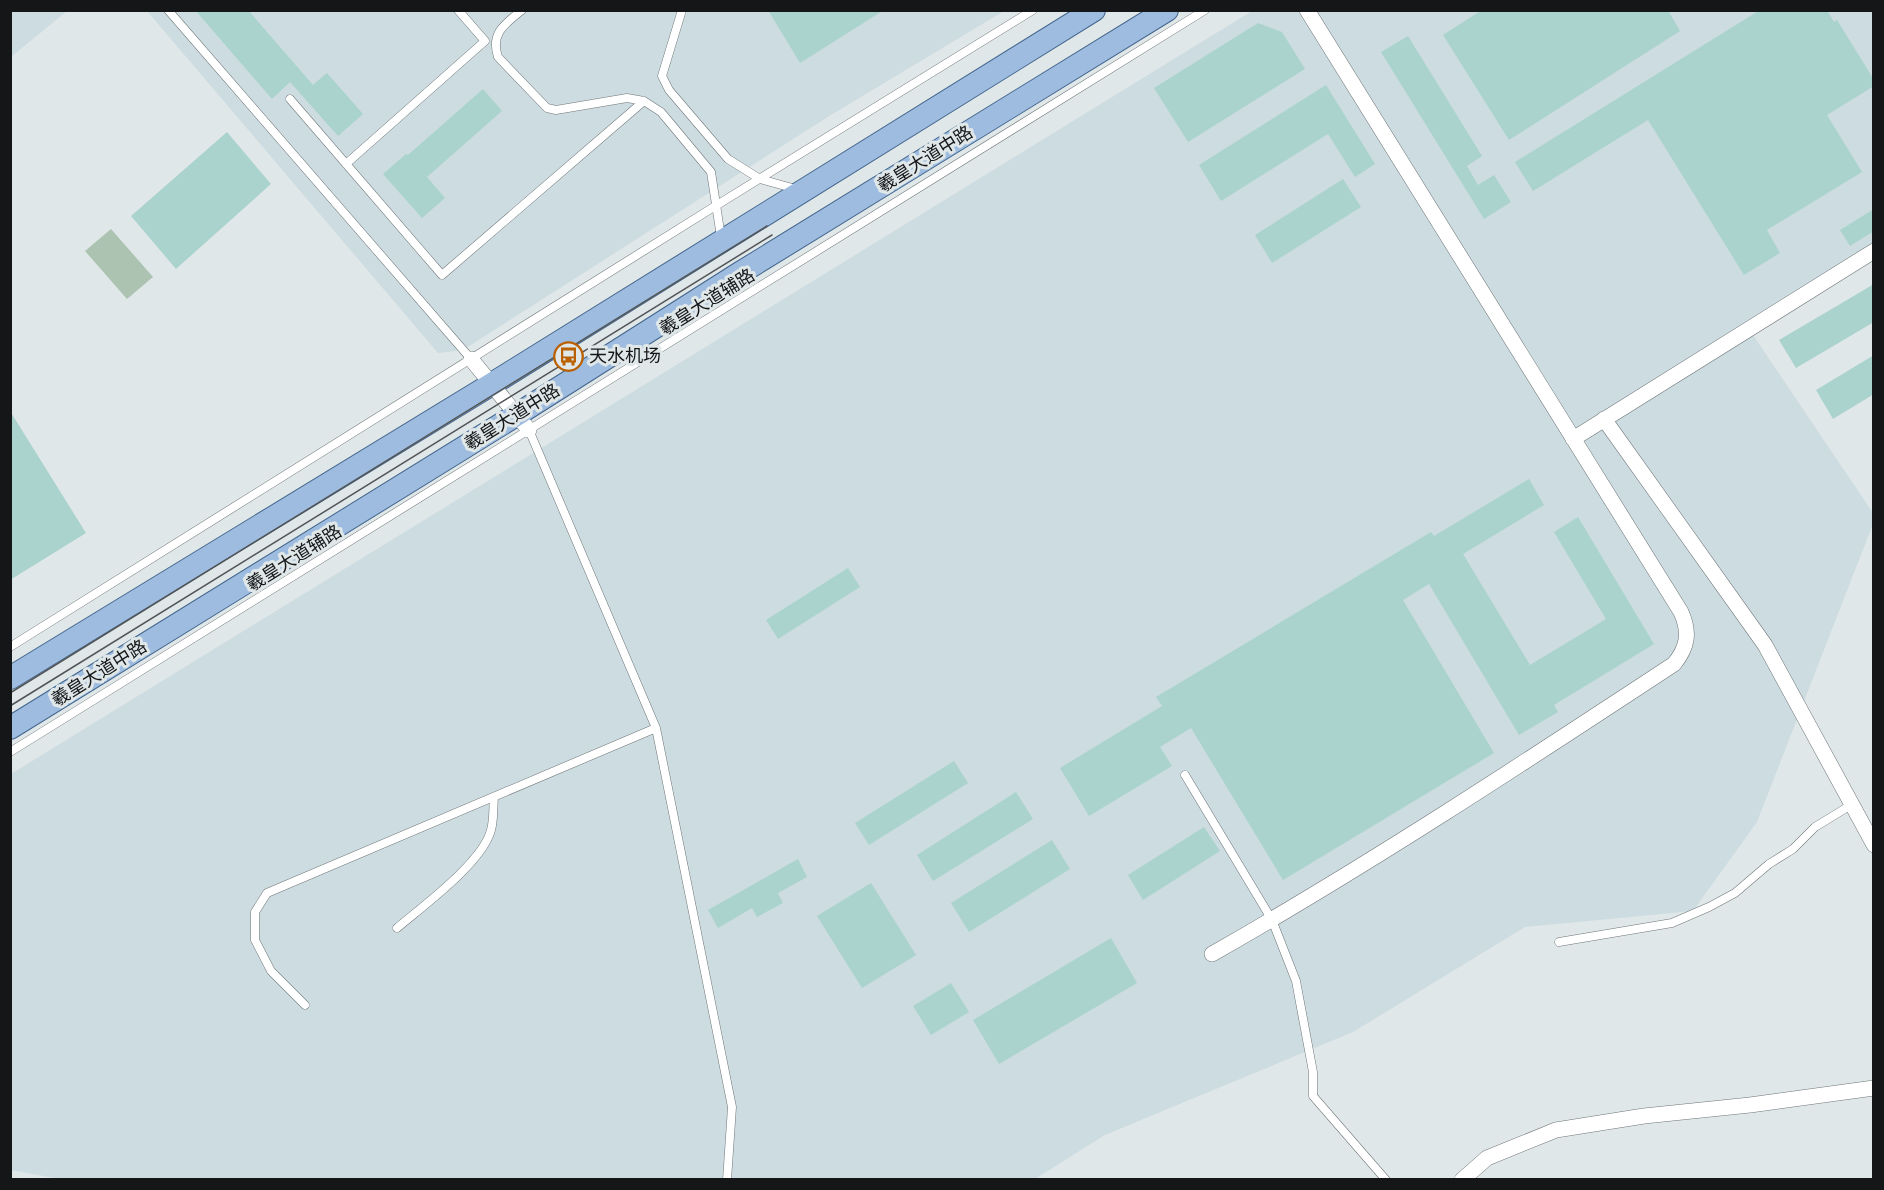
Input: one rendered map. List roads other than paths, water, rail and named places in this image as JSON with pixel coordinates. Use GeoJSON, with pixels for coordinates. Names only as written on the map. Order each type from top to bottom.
{"type":"FeatureCollection","features":[{"type":"Feature","properties":{"kind":"main road","name":"羲皇大道中路"},"geometry":{"type":"LineString","coordinates":[[10,678],[492,384],[1094,10]]}},
{"type":"Feature","properties":{"kind":"main road","name":"羲皇大道中路"},"geometry":{"type":"LineString","coordinates":[[10,728],[523,422],[740,273],[1167,10]]}},
{"type":"Feature","properties":{"kind":"street"},"geometry":{"type":"LineString","coordinates":[[1212,954],[1272,920],[1504,775],[1674,664],[1682,655],[1686,645],[1686,622],[1681,612],[1307,10]]}},
{"type":"Feature","properties":{"kind":"street"},"geometry":{"type":"LineString","coordinates":[[1573,439],[1874,251]]}},
{"type":"Feature","properties":{"kind":"street"},"geometry":{"type":"LineString","coordinates":[[471,359],[523,422]]}},
{"type":"Feature","properties":{"kind":"street"},"geometry":{"type":"LineString","coordinates":[[1604,419],[1765,645],[1874,845]]}},
{"type":"Feature","properties":{"kind":"street"},"geometry":{"type":"LineString","coordinates":[[1462,1179],[1487,1158],[1556,1130],[1644,1116],[1750,1105],[1874,1088]]}},
{"type":"Feature","properties":{"kind":"lane"},"geometry":{"type":"LineString","coordinates":[[168,10],[471,359]]}},
{"type":"Feature","properties":{"kind":"lane"},"geometry":{"type":"LineString","coordinates":[[458,10],[498,57],[547,108],[556,110],[627,98],[644,101],[661,112],[711,172],[721,242]]}},
{"type":"Feature","properties":{"kind":"lane"},"geometry":{"type":"LineString","coordinates":[[346,164],[522,10]]}},
{"type":"Feature","properties":{"kind":"lane"},"geometry":{"type":"LineString","coordinates":[[682,10],[662,76],[669,90],[728,159],[760,179],[803,191]]}},
{"type":"Feature","properties":{"kind":"lane"},"geometry":{"type":"LineString","coordinates":[[10,647],[1033,10]]}},
{"type":"Feature","properties":{"kind":"lane","name":"羲皇大道辅路"},"geometry":{"type":"LineString","coordinates":[[10,752],[523,422],[1205,10]]}},
{"type":"Feature","properties":{"kind":"lane"},"geometry":{"type":"LineString","coordinates":[[498,57],[495,48],[499,30]]}},
{"type":"Feature","properties":{"kind":"lane"},"geometry":{"type":"LineString","coordinates":[[290,99],[442,274],[644,101]]}},
{"type":"Feature","properties":{"kind":"lane"},"geometry":{"type":"LineString","coordinates":[[523,422],[656,728],[732,1107],[727,1179]]}},
{"type":"Feature","properties":{"kind":"lane"},"geometry":{"type":"LineString","coordinates":[[305,1005],[272,971],[255,940],[255,912],[267,893],[656,728]]}},
{"type":"Feature","properties":{"kind":"lane"},"geometry":{"type":"LineString","coordinates":[[1185,775],[1272,920],[1296,981],[1313,1072],[1313,1095],[1386,1179]]}},
{"type":"Feature","properties":{"kind":"lane"},"geometry":{"type":"LineString","coordinates":[[397,928],[462,873],[478,855],[491,831],[494,797]]}},
{"type":"Feature","properties":{"kind":"lane"},"geometry":{"type":"LineString","coordinates":[[1559,942],[1672,923],[1709,907],[1735,893],[1769,864],[1793,849],[1815,827],[1851,805]]}},
{"type":"Feature","properties":{"kind":"tram line"},"geometry":{"type":"LineString","coordinates":[[10,693],[767,226]]}},
{"type":"Feature","properties":{"kind":"tram line"},"geometry":{"type":"LineString","coordinates":[[10,706],[772,235]]}},
{"type":"Feature","properties":{"kind":"place","name":"天水机场"},"geometry":{"type":"Point","coordinates":[568,356]}}]}
